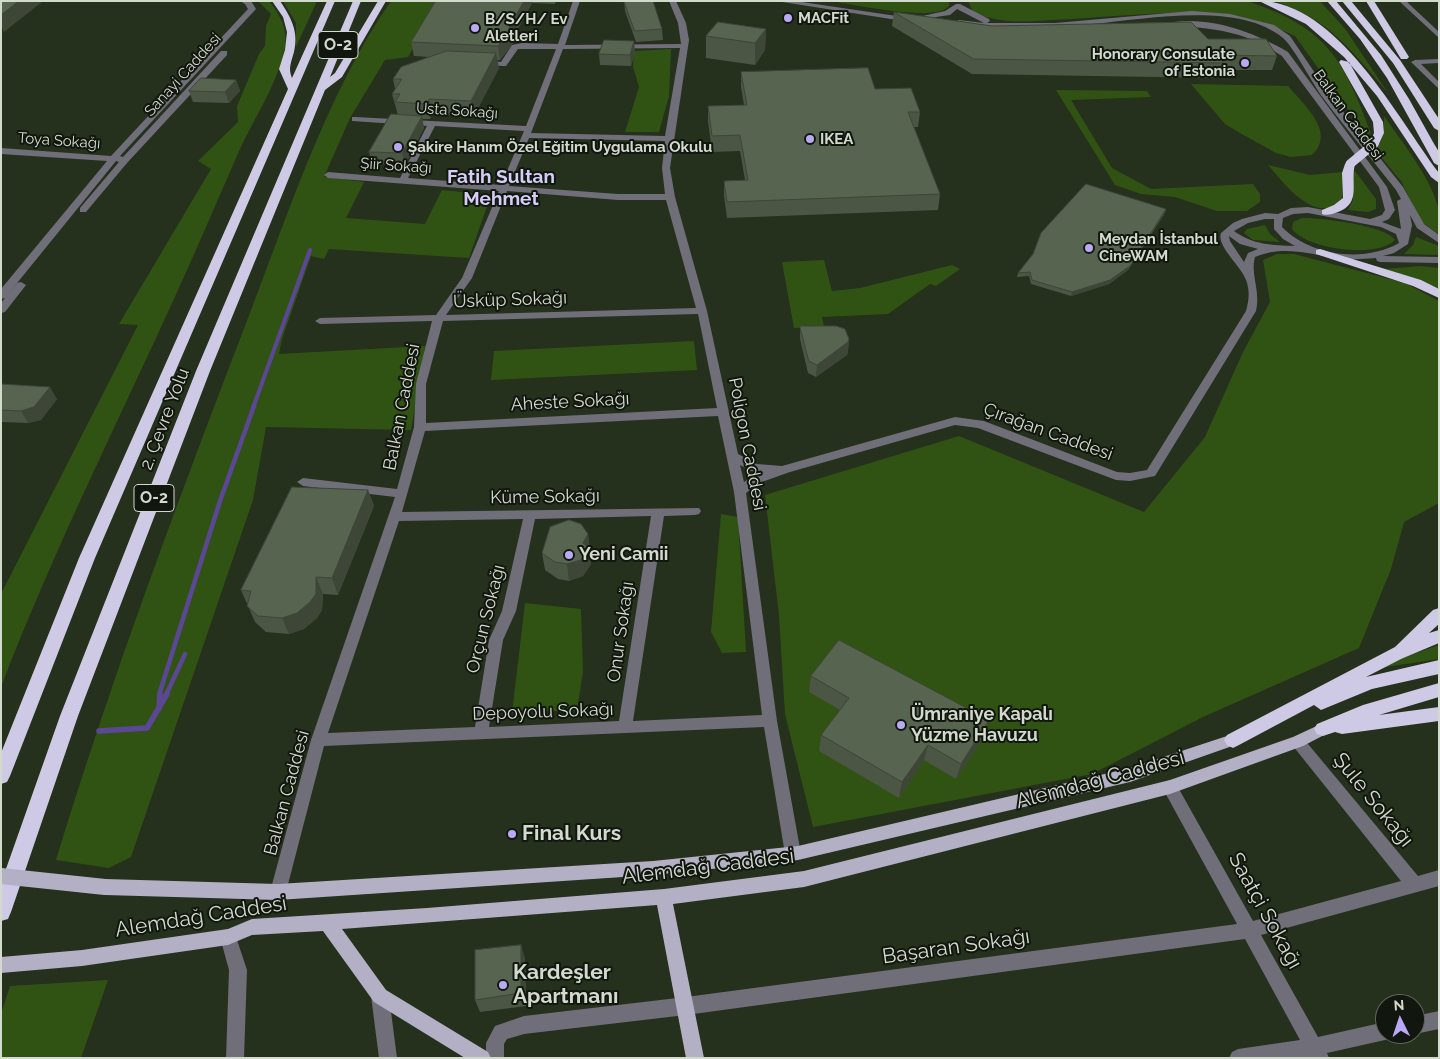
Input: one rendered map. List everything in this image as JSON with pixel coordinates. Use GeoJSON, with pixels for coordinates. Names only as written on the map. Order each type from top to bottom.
{"type":"FeatureCollection","features":[{"type":"Feature","properties":{"kind":"highway"},"geometry":{"type":"LineString","coordinates":[[276,1],[287,18],[291,32],[290,50],[284,69],[292,89]]}},
{"type":"Feature","properties":{"kind":"highway","name":"2. Çevre Yolu"},"geometry":{"type":"LineString","coordinates":[[1,776],[87,558],[332,1]]}},
{"type":"Feature","properties":{"kind":"highway","name":"2. Çevre Yolu"},"geometry":{"type":"LineString","coordinates":[[1,912],[69,716],[203,371],[357,1]]}},
{"type":"Feature","properties":{"kind":"highway"},"geometry":{"type":"LineString","coordinates":[[319,90],[339,75],[382,1]]}},
{"type":"Feature","properties":{"kind":"highway"},"geometry":{"type":"LineString","coordinates":[[1263,1],[1293,13],[1324,32],[1358,67],[1408,134],[1439,180]]}},
{"type":"Feature","properties":{"kind":"highway"},"geometry":{"type":"LineString","coordinates":[[1331,1],[1354,27],[1394,82],[1439,163]]}},
{"type":"Feature","properties":{"kind":"highway"},"geometry":{"type":"LineString","coordinates":[[1346,1],[1378,37],[1422,99],[1439,128]]}},
{"type":"Feature","properties":{"kind":"highway"},"geometry":{"type":"LineString","coordinates":[[1370,1],[1416,77],[1422,99]]}},
{"type":"Feature","properties":{"kind":"highway"},"geometry":{"type":"LineString","coordinates":[[1324,32],[1378,122],[1379,133],[1374,144],[1350,164],[1347,176],[1350,192],[1348,199],[1339,208],[1326,212]]}},
{"type":"Feature","properties":{"kind":"highway"},"geometry":{"type":"LineString","coordinates":[[1320,252],[1417,282],[1439,294]]}},
{"type":"Feature","properties":{"kind":"highway"},"geometry":{"type":"LineString","coordinates":[[1395,654],[1439,614]]}},
{"type":"Feature","properties":{"kind":"highway"},"geometry":{"type":"LineString","coordinates":[[1233,740],[1395,654],[1439,636]]}},
{"type":"Feature","properties":{"kind":"highway"},"geometry":{"type":"LineString","coordinates":[[1233,740],[1370,683],[1439,667]]}},
{"type":"Feature","properties":{"kind":"highway"},"geometry":{"type":"LineString","coordinates":[[1323,729],[1363,712],[1439,690]]}},
{"type":"Feature","properties":{"kind":"highway"},"geometry":{"type":"LineString","coordinates":[[1323,729],[1439,714]]}},
{"type":"Feature","properties":{"kind":"main road","name":"Alemdağ Caddesi"},"geometry":{"type":"LineString","coordinates":[[1,965],[82,958],[228,937],[252,927],[664,897],[804,878],[1170,787],[1298,742],[1323,729]]}},
{"type":"Feature","properties":{"kind":"main road","name":"Alemdağ Caddesi"},"geometry":{"type":"LineString","coordinates":[[1,876],[105,887],[278,892],[643,868],[793,854],[1130,776],[1233,740]]}},
{"type":"Feature","properties":{"kind":"main road"},"geometry":{"type":"LineString","coordinates":[[664,897],[695,1058]]}},
{"type":"Feature","properties":{"kind":"main road"},"geometry":{"type":"LineString","coordinates":[[327,922],[380,996],[482,1058]]}},
{"type":"Feature","properties":{"kind":"street"},"geometry":{"type":"LineString","coordinates":[[243,1],[248,2],[252,9]]}},
{"type":"Feature","properties":{"kind":"street","name":"Balkan Caddesi"},"geometry":{"type":"LineString","coordinates":[[278,892],[318,740],[402,494],[420,427],[421,384],[438,319],[467,278],[546,87],[577,1]]}},
{"type":"Feature","properties":{"kind":"street"},"geometry":{"type":"LineString","coordinates":[[663,1],[675,22],[682,46]]}},
{"type":"Feature","properties":{"kind":"street"},"geometry":{"type":"LineString","coordinates":[[779,1],[935,23]]}},
{"type":"Feature","properties":{"kind":"street"},"geometry":{"type":"LineString","coordinates":[[811,1],[922,17],[963,25],[1024,30],[1156,24]]}},
{"type":"Feature","properties":{"kind":"street"},"geometry":{"type":"LineString","coordinates":[[1402,1],[1439,36]]}},
{"type":"Feature","properties":{"kind":"street"},"geometry":{"type":"LineString","coordinates":[[922,17],[947,13],[958,4]]}},
{"type":"Feature","properties":{"kind":"street"},"geometry":{"type":"LineString","coordinates":[[958,4],[963,25]]}},
{"type":"Feature","properties":{"kind":"street"},"geometry":{"type":"LineString","coordinates":[[958,4],[976,17],[1004,25]]}},
{"type":"Feature","properties":{"kind":"street"},"geometry":{"type":"LineString","coordinates":[[674,5],[684,29],[685,40],[682,46]]}},
{"type":"Feature","properties":{"kind":"street"},"geometry":{"type":"LineString","coordinates":[[674,5],[688,11]]}},
{"type":"Feature","properties":{"kind":"street","name":"Sanayi Caddesi"},"geometry":{"type":"LineString","coordinates":[[1,296],[119,160],[252,9],[258,12],[255,18],[119,160],[1,310]]}},
{"type":"Feature","properties":{"kind":"street"},"geometry":{"type":"LineString","coordinates":[[951,26],[1082,23],[1204,12],[1231,15],[1271,27],[1287,38],[1326,96],[1400,189],[1423,230],[1439,240]]}},
{"type":"Feature","properties":{"kind":"street"},"geometry":{"type":"LineString","coordinates":[[1198,25],[1212,24],[1220,20],[1213,14],[1204,12]]}},
{"type":"Feature","properties":{"kind":"street"},"geometry":{"type":"LineString","coordinates":[[1167,24],[1224,28],[1251,36]]}},
{"type":"Feature","properties":{"kind":"street"},"geometry":{"type":"LineString","coordinates":[[1251,36],[1245,32],[1242,25],[1250,24],[1271,27]]}},
{"type":"Feature","properties":{"kind":"street","name":"Balkan Caddesi"},"geometry":{"type":"LineString","coordinates":[[1251,36],[1272,44],[1285,54],[1383,187],[1389,204],[1388,215],[1372,222]]}},
{"type":"Feature","properties":{"kind":"street"},"geometry":{"type":"LineString","coordinates":[[474,63],[503,64],[515,47],[522,45],[560,47],[682,46]]}},
{"type":"Feature","properties":{"kind":"street","name":"Poligon Caddesi"},"geometry":{"type":"LineString","coordinates":[[682,46],[666,168],[670,197],[702,311],[721,412],[740,492],[770,721],[793,854]]}},
{"type":"Feature","properties":{"kind":"street"},"geometry":{"type":"LineString","coordinates":[[1439,61],[1415,62],[1439,87]]}},
{"type":"Feature","properties":{"kind":"street","name":"Usta Sokağı"},"geometry":{"type":"LineString","coordinates":[[355,118],[527,132],[669,140]]}},
{"type":"Feature","properties":{"kind":"street"},"geometry":{"type":"LineString","coordinates":[[403,180],[432,123]]}},
{"type":"Feature","properties":{"kind":"street","name":"Toya Sokağı"},"geometry":{"type":"LineString","coordinates":[[1,151],[119,160]]}},
{"type":"Feature","properties":{"kind":"street","name":"Şiir Sokağı"},"geometry":{"type":"LineString","coordinates":[[328,175],[503,188],[523,192],[618,198],[670,197]]}},
{"type":"Feature","properties":{"kind":"street"},"geometry":{"type":"LineString","coordinates":[[1348,256],[1379,255],[1392,252],[1403,244],[1407,224],[1400,189]]}},
{"type":"Feature","properties":{"kind":"street"},"geometry":{"type":"LineString","coordinates":[[1252,280],[1225,241],[1224,235],[1245,221],[1265,216],[1279,217],[1291,211],[1299,210],[1326,212],[1393,228],[1400,232],[1404,240]]}},
{"type":"Feature","properties":{"kind":"street"},"geometry":{"type":"LineString","coordinates":[[1279,217],[1277,227],[1281,234],[1306,249]]}},
{"type":"Feature","properties":{"kind":"street"},"geometry":{"type":"LineString","coordinates":[[1228,231],[1243,242],[1267,248],[1306,249],[1366,259],[1439,260]]}},
{"type":"Feature","properties":{"kind":"street","name":"Çırağan Caddesi"},"geometry":{"type":"LineString","coordinates":[[740,492],[755,480],[786,469],[956,421],[980,424],[1116,476],[1130,477],[1151,473],[1251,311],[1255,295],[1249,260],[1251,255],[1267,248]]}},
{"type":"Feature","properties":{"kind":"street","name":"Üsküp Sokağı"},"geometry":{"type":"LineString","coordinates":[[320,321],[702,311]]}},
{"type":"Feature","properties":{"kind":"street","name":"Aheste Sokağı"},"geometry":{"type":"LineString","coordinates":[[420,427],[721,412]]}},
{"type":"Feature","properties":{"kind":"street","name":"Çırağan Caddesi"},"geometry":{"type":"LineString","coordinates":[[732,456],[755,468],[786,469]]}},
{"type":"Feature","properties":{"kind":"street"},"geometry":{"type":"LineString","coordinates":[[303,482],[402,494]]}},
{"type":"Feature","properties":{"kind":"street","name":"Küme Sokağı"},"geometry":{"type":"LineString","coordinates":[[395,518],[695,511]]}},
{"type":"Feature","properties":{"kind":"street","name":"Onur Sokağı"},"geometry":{"type":"LineString","coordinates":[[625,727],[642,631],[644,598],[658,512]]}},
{"type":"Feature","properties":{"kind":"street","name":"Orçun Sokağı"},"geometry":{"type":"LineString","coordinates":[[481,734],[496,640],[509,611],[530,514]]}},
{"type":"Feature","properties":{"kind":"street","name":"Depoyolu Sokağı"},"geometry":{"type":"LineString","coordinates":[[318,740],[770,721]]}},
{"type":"Feature","properties":{"kind":"street","name":"Şule Sokağı"},"geometry":{"type":"LineString","coordinates":[[1298,742],[1414,884]]}},
{"type":"Feature","properties":{"kind":"street","name":"Saatçi Sokağı"},"geometry":{"type":"LineString","coordinates":[[1170,787],[1317,1052]]}},
{"type":"Feature","properties":{"kind":"street","name":"Başaran Sokağı"},"geometry":{"type":"LineString","coordinates":[[496,1058],[495,1043],[501,1032],[524,1024],[686,1006],[1250,930],[1439,878]]}},
{"type":"Feature","properties":{"kind":"street"},"geometry":{"type":"LineString","coordinates":[[228,937],[238,970],[235,1058]]}},
{"type":"Feature","properties":{"kind":"street"},"geometry":{"type":"LineString","coordinates":[[380,996],[388,1058]]}},
{"type":"Feature","properties":{"kind":"street"},"geometry":{"type":"LineString","coordinates":[[1425,1023],[1439,1020]]}},
{"type":"Feature","properties":{"kind":"street"},"geometry":{"type":"LineString","coordinates":[[1238,1058],[1317,1052],[1375,1035]]}},
{"type":"Feature","properties":{"kind":"green space"},"geometry":{"type":"Polygon","coordinates":[[[258,1],[269,1],[281,19],[286,38],[280,66],[240,149],[192,259],[52,563],[1,687],[1,594],[138,325],[119,324],[211,169],[198,161],[238,122],[237,106],[259,54],[265,46],[266,26],[271,14],[258,1]]]}},
{"type":"Feature","properties":{"kind":"green space"},"geometry":{"type":"Polygon","coordinates":[[[283,1],[317,1],[296,47],[296,23],[283,1]]]}},
{"type":"Feature","properties":{"kind":"green space"},"geometry":{"type":"Polygon","coordinates":[[[391,1],[440,1],[408,57],[385,60],[350,118],[324,177],[364,182],[346,218],[425,224],[442,190],[491,195],[469,258],[329,249],[324,259],[311,256],[282,339],[279,354],[425,346],[411,430],[266,427],[253,500],[131,857],[109,868],[56,860],[77,791],[147,587],[294,196],[310,155],[347,75],[391,1]]]}},
{"type":"Feature","properties":{"kind":"green space"},"geometry":{"type":"Polygon","coordinates":[[[830,1],[949,1],[949,6],[941,11],[911,13],[830,1]]]}},
{"type":"Feature","properties":{"kind":"green space"},"geometry":{"type":"Polygon","coordinates":[[[968,1],[1250,2],[1298,23],[1329,50],[1341,66],[1351,85],[1371,133],[1367,136],[1295,36],[1266,25],[1237,18],[1207,14],[1176,13],[1012,21],[993,19],[973,12],[968,1]]]}},
{"type":"Feature","properties":{"kind":"green space"},"geometry":{"type":"Polygon","coordinates":[[[1275,1],[1320,1],[1346,30],[1388,93],[1350,50],[1325,27],[1311,17],[1275,1]]]}},
{"type":"Feature","properties":{"kind":"green space"},"geometry":{"type":"Polygon","coordinates":[[[671,49],[669,96],[659,132],[625,132],[639,87],[633,67],[634,51],[671,49]]]}},
{"type":"Feature","properties":{"kind":"green space"},"geometry":{"type":"Polygon","coordinates":[[[1191,84],[1288,86],[1315,119],[1321,137],[1319,146],[1312,155],[1291,157],[1276,153],[1225,124],[1191,84]]]}},
{"type":"Feature","properties":{"kind":"green space"},"geometry":{"type":"Polygon","coordinates":[[[1056,90],[1147,91],[1151,97],[1071,100],[1112,168],[1151,189],[1253,184],[1260,194],[1260,202],[1247,211],[1217,211],[1175,197],[1141,194],[1115,185],[1056,90]]]}},
{"type":"Feature","properties":{"kind":"green space"},"geometry":{"type":"Polygon","coordinates":[[[1384,116],[1431,187],[1439,212],[1439,235],[1421,221],[1401,181],[1376,151],[1384,134],[1384,116]]]}},
{"type":"Feature","properties":{"kind":"green space"},"geometry":{"type":"Polygon","coordinates":[[[1268,165],[1310,175],[1343,172],[1342,201],[1331,207],[1321,208],[1310,205],[1291,191],[1268,165]]]}},
{"type":"Feature","properties":{"kind":"green space"},"geometry":{"type":"Polygon","coordinates":[[[1355,171],[1376,199],[1376,209],[1368,212],[1348,210],[1353,200],[1351,175],[1355,171]]]}},
{"type":"Feature","properties":{"kind":"green space"},"geometry":{"type":"Polygon","coordinates":[[[1302,218],[1352,223],[1380,231],[1390,235],[1395,240],[1386,246],[1373,249],[1342,249],[1326,246],[1311,242],[1292,229],[1293,222],[1302,218]]]}},
{"type":"Feature","properties":{"kind":"green space"},"geometry":{"type":"Polygon","coordinates":[[[1265,225],[1270,234],[1280,242],[1253,240],[1244,233],[1247,229],[1265,225]]]}},
{"type":"Feature","properties":{"kind":"green space"},"geometry":{"type":"Polygon","coordinates":[[[1416,237],[1439,246],[1439,255],[1404,254],[1413,245],[1416,237]]]}},
{"type":"Feature","properties":{"kind":"green space"},"geometry":{"type":"Polygon","coordinates":[[[1277,254],[1294,254],[1405,283],[1439,301],[1439,503],[1404,522],[1391,569],[1359,648],[1203,717],[1092,774],[813,827],[785,714],[779,615],[765,495],[959,436],[1144,512],[1205,437],[1243,352],[1270,302],[1263,260],[1277,254]]]}},
{"type":"Feature","properties":{"kind":"green space"},"geometry":{"type":"Polygon","coordinates":[[[824,260],[832,291],[860,288],[952,265],[960,269],[936,286],[930,284],[888,314],[822,317],[824,326],[794,328],[782,262],[824,260]]]}},
{"type":"Feature","properties":{"kind":"green space"},"geometry":{"type":"Polygon","coordinates":[[[1421,266],[1439,268],[1439,292],[1415,280],[1385,269],[1421,266]]]}},
{"type":"Feature","properties":{"kind":"green space"},"geometry":{"type":"Polygon","coordinates":[[[694,341],[697,370],[491,380],[494,351],[694,341]]]}},
{"type":"Feature","properties":{"kind":"green space"},"geometry":{"type":"Polygon","coordinates":[[[721,514],[738,517],[746,652],[722,653],[711,632],[721,514]]]}},
{"type":"Feature","properties":{"kind":"green space"},"geometry":{"type":"Polygon","coordinates":[[[525,603],[581,609],[583,672],[577,710],[512,713],[525,603]]]}},
{"type":"Feature","properties":{"kind":"green space"},"geometry":{"type":"Polygon","coordinates":[[[1439,645],[1439,659],[1372,669],[1439,645]]]}},
{"type":"Feature","properties":{"kind":"green space"},"geometry":{"type":"Polygon","coordinates":[[[108,980],[81,1058],[1,1058],[1,1014],[10,986],[108,980]]]}},
{"type":"Feature","properties":{"kind":"building"},"geometry":{"type":"Polygon","coordinates":[[[1,1],[19,1],[1,15],[1,1]]]}},
{"type":"Feature","properties":{"kind":"building"},"geometry":{"type":"Polygon","coordinates":[[[524,1],[509,27],[512,27],[498,46],[411,42],[435,2],[524,1]]]}},
{"type":"Feature","properties":{"kind":"building"},"geometry":{"type":"Polygon","coordinates":[[[624,1],[653,1],[662,29],[635,31],[624,1]]]}},
{"type":"Feature","properties":{"kind":"building"},"geometry":{"type":"Polygon","coordinates":[[[894,12],[992,26],[1191,22],[1208,39],[1266,39],[1277,56],[1220,55],[1223,63],[974,59],[894,12]]]}},
{"type":"Feature","properties":{"kind":"building"},"geometry":{"type":"Polygon","coordinates":[[[718,22],[766,29],[755,43],[706,36],[718,22]]]}},
{"type":"Feature","properties":{"kind":"building"},"geometry":{"type":"Polygon","coordinates":[[[604,40],[634,41],[630,55],[599,54],[604,40]]]}},
{"type":"Feature","properties":{"kind":"building"},"geometry":{"type":"Polygon","coordinates":[[[447,51],[496,53],[471,101],[429,99],[427,104],[395,102],[400,94],[392,94],[402,79],[393,79],[401,67],[447,51]]]}},
{"type":"Feature","properties":{"kind":"building","name":"IKEA"},"geometry":{"type":"Polygon","coordinates":[[[868,68],[875,89],[911,88],[920,112],[908,112],[940,194],[727,202],[724,181],[748,180],[740,135],[712,136],[708,106],[747,105],[741,72],[868,68]]]}},
{"type":"Feature","properties":{"kind":"building"},"geometry":{"type":"Polygon","coordinates":[[[201,78],[236,80],[225,92],[189,91],[201,78]]]}},
{"type":"Feature","properties":{"kind":"building"},"geometry":{"type":"Polygon","coordinates":[[[391,114],[422,116],[402,153],[369,152],[391,114]]]}},
{"type":"Feature","properties":{"kind":"building","name":"Meydan İstanbul CineWAM"},"geometry":{"type":"Polygon","coordinates":[[[1086,184],[1166,209],[1130,266],[1110,280],[1072,292],[1032,280],[1030,272],[1018,273],[1033,254],[1041,233],[1086,184]]]}},
{"type":"Feature","properties":{"kind":"building"},"geometry":{"type":"Polygon","coordinates":[[[800,326],[836,326],[845,329],[849,339],[848,342],[817,365],[809,361],[800,326]]]}},
{"type":"Feature","properties":{"kind":"building"},"geometry":{"type":"Polygon","coordinates":[[[1,384],[50,387],[34,407],[21,411],[1,410],[1,384]]]}},
{"type":"Feature","properties":{"kind":"building"},"geometry":{"type":"Polygon","coordinates":[[[292,487],[368,490],[332,578],[316,577],[316,594],[297,613],[282,618],[258,616],[247,606],[251,591],[241,590],[292,487]]]}},
{"type":"Feature","properties":{"kind":"building"},"geometry":{"type":"Polygon","coordinates":[[[569,520],[581,524],[588,534],[583,543],[589,548],[581,560],[567,564],[555,562],[542,553],[550,527],[569,520]]]}},
{"type":"Feature","properties":{"kind":"building","name":"Ümraniye Kapalı Yüzme Havuzu"},"geometry":{"type":"Polygon","coordinates":[[[839,640],[989,720],[961,764],[928,745],[902,782],[821,735],[849,698],[811,676],[839,640]]]}},
{"type":"Feature","properties":{"kind":"building","name":"Kardeşler Apartmanı"},"geometry":{"type":"Polygon","coordinates":[[[521,945],[521,993],[475,1000],[475,950],[521,945]]]}},
{"type":"Feature","properties":{"kind":"waterway"},"geometry":{"type":"LineString","coordinates":[[253,408],[310,250]]}},
{"type":"Feature","properties":{"kind":"waterway"},"geometry":{"type":"LineString","coordinates":[[159,695],[220,501],[254,406]]}},
{"type":"Feature","properties":{"kind":"waterway"},"geometry":{"type":"LineString","coordinates":[[166,695],[185,654]]}},
{"type":"Feature","properties":{"kind":"waterway"},"geometry":{"type":"LineString","coordinates":[[159,707],[160,694]]}},
{"type":"Feature","properties":{"kind":"waterway"},"geometry":{"type":"LineString","coordinates":[[159,707],[167,694]]}},
{"type":"Feature","properties":{"kind":"waterway"},"geometry":{"type":"LineString","coordinates":[[99,731],[147,728],[159,707]]}},
{"type":"Feature","properties":{"kind":"place","name":"MACFit"},"geometry":{"type":"Point","coordinates":[788,18]}},
{"type":"Feature","properties":{"kind":"place","name":"B/S/H/ Ev Aletleri"},"geometry":{"type":"Point","coordinates":[475,28]}},
{"type":"Feature","properties":{"kind":"place","name":"Honorary Consulate of Estonia"},"geometry":{"type":"Point","coordinates":[1245,63]}},
{"type":"Feature","properties":{"kind":"place","name":"IKEA"},"geometry":{"type":"Point","coordinates":[810,139]}},
{"type":"Feature","properties":{"kind":"place","name":"Şakire Hanım Özel Eğitim Uygulama Okulu"},"geometry":{"type":"Point","coordinates":[398,147]}},
{"type":"Feature","properties":{"kind":"place","name":"Meydan İstanbul CineWAM"},"geometry":{"type":"Point","coordinates":[1089,248]}},
{"type":"Feature","properties":{"kind":"place","name":"Yeni Camii"},"geometry":{"type":"Point","coordinates":[569,555]}},
{"type":"Feature","properties":{"kind":"place","name":"Ümraniye Kapalı Yüzme Havuzu"},"geometry":{"type":"Point","coordinates":[901,725]}},
{"type":"Feature","properties":{"kind":"place","name":"Final Kurs"},"geometry":{"type":"Point","coordinates":[512,834]}},
{"type":"Feature","properties":{"kind":"place","name":"Kardeşler Apartmanı"},"geometry":{"type":"Point","coordinates":[503,985]}},
{"type":"Feature","properties":{"kind":"district","name":"Fatih Sultan Mehmet"},"geometry":{"type":"Point","coordinates":[501,188]}}]}
